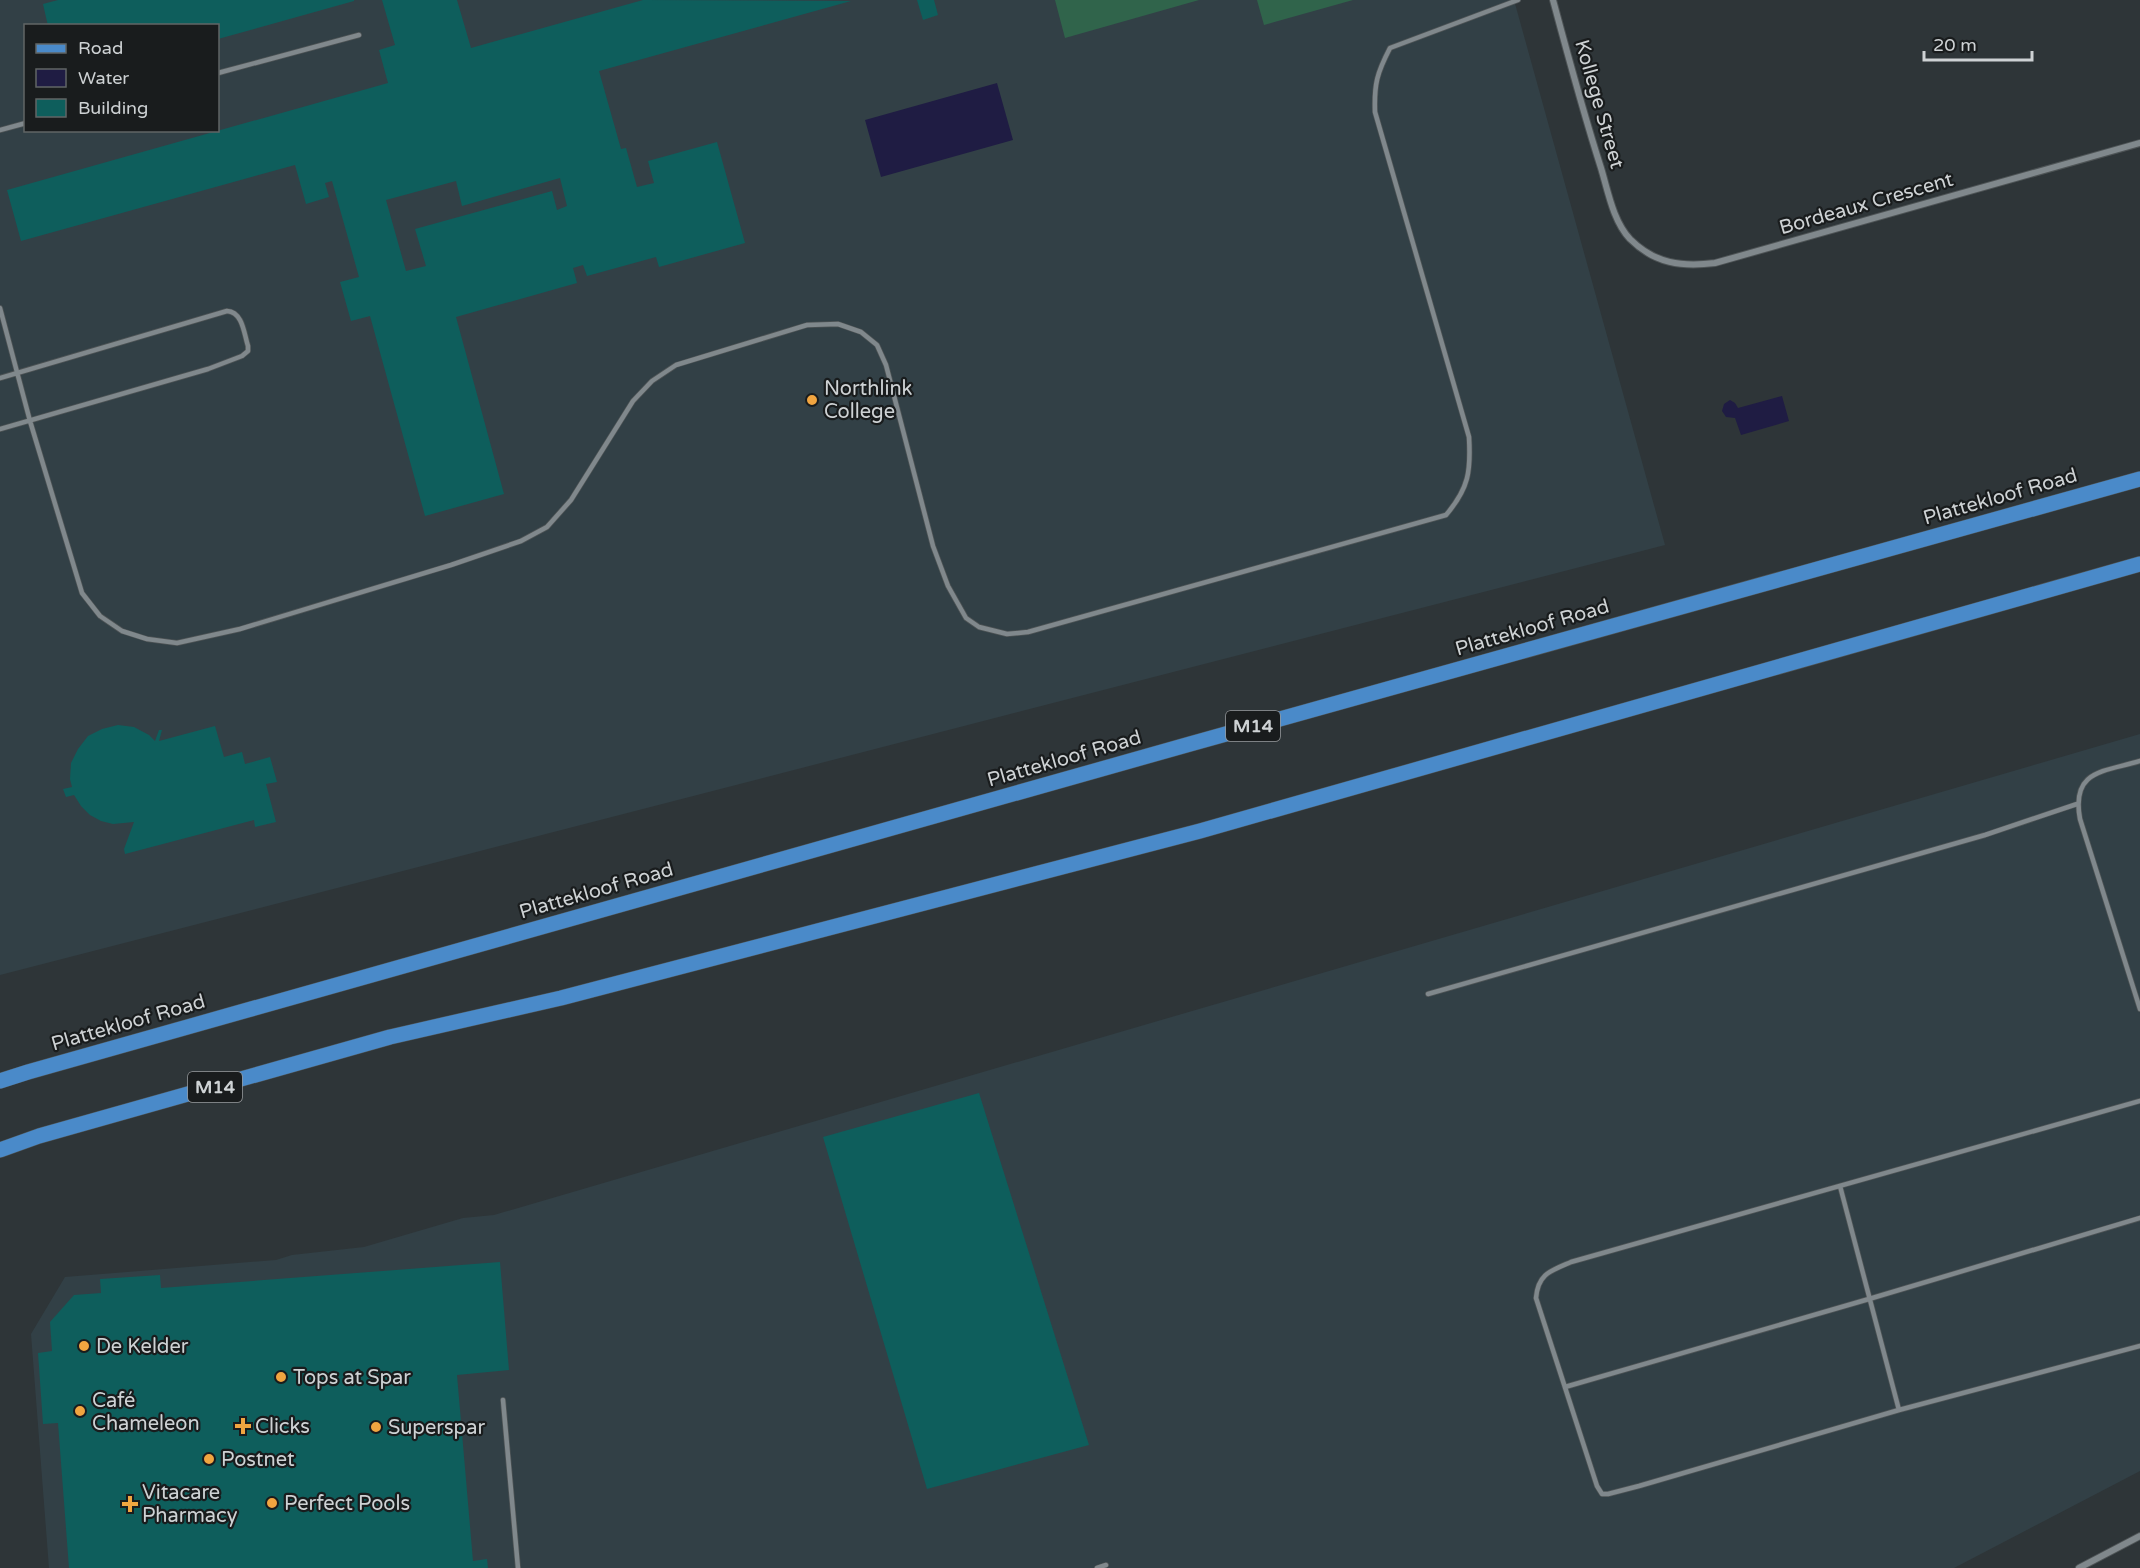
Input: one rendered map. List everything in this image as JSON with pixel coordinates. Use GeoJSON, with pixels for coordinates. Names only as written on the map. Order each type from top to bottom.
{"type":"FeatureCollection","features":[{"type":"Feature","properties":{"kind":"main road","name":"Plattekloof Road"},"geometry":{"type":"LineString","coordinates":[[0,1081],[28,1071],[1190,744],[2140,479]]}},
{"type":"Feature","properties":{"kind":"main road","name":"M14"},"geometry":{"type":"LineString","coordinates":[[0,1150],[39,1136],[390,1037],[561,998],[1200,831],[2140,564]]}},
{"type":"Feature","properties":{"kind":"street","name":"Kollege Street"},"geometry":{"type":"LineString","coordinates":[[1553,0],[1590,134],[1616,217]]}},
{"type":"Feature","properties":{"kind":"street","name":"Bordeaux Crescent"},"geometry":{"type":"LineString","coordinates":[[1616,217],[1628,237],[1642,250],[1664,261],[1689,266],[1706,264],[2140,143]]}},
{"type":"Feature","properties":{"kind":"street"},"geometry":{"type":"LineString","coordinates":[[2079,1568],[2140,1536]]}},
{"type":"Feature","properties":{"kind":"lane"},"geometry":{"type":"LineString","coordinates":[[0,308],[30,421],[82,593],[100,616],[122,631],[147,639],[177,644],[240,629],[452,565],[521,541],[547,527],[571,500],[633,401],[652,381],[676,364],[807,325],[838,324],[861,332],[877,345],[886,365],[933,546],[948,586],[966,618],[979,627],[1007,634],[1028,632],[1446,515],[1459,500],[1467,483],[1471,463],[1469,437],[1375,112],[1374,87],[1381,65],[1390,48],[1518,0]]}},
{"type":"Feature","properties":{"kind":"lane"},"geometry":{"type":"LineString","coordinates":[[219,73],[359,35]]}},
{"type":"Feature","properties":{"kind":"lane"},"geometry":{"type":"LineString","coordinates":[[0,130],[24,124]]}},
{"type":"Feature","properties":{"kind":"lane"},"geometry":{"type":"LineString","coordinates":[[0,378],[227,311],[232,311],[239,317],[248,346],[248,351],[242,356],[208,369],[0,429]]}},
{"type":"Feature","properties":{"kind":"lane"},"geometry":{"type":"LineString","coordinates":[[2140,761],[2094,774],[2084,782],[2078,792],[2077,804],[2140,1009]]}},
{"type":"Feature","properties":{"kind":"lane"},"geometry":{"type":"LineString","coordinates":[[1428,994],[1985,835],[2077,804]]}},
{"type":"Feature","properties":{"kind":"lane"},"geometry":{"type":"LineString","coordinates":[[2140,1101],[1571,1262],[1549,1271],[1542,1277],[1536,1298],[1597,1486],[1602,1494],[1639,1486],[1899,1410],[2140,1346]]}},
{"type":"Feature","properties":{"kind":"lane"},"geometry":{"type":"LineString","coordinates":[[1839,1186],[1899,1410]]}},
{"type":"Feature","properties":{"kind":"lane"},"geometry":{"type":"LineString","coordinates":[[1565,1387],[2140,1218]]}},
{"type":"Feature","properties":{"kind":"lane"},"geometry":{"type":"LineString","coordinates":[[503,1400],[518,1568]]}},
{"type":"Feature","properties":{"kind":"lane"},"geometry":{"type":"LineString","coordinates":[[1097,1568],[1106,1565]]}},
{"type":"Feature","properties":{"kind":"shaded area","name":"Northlink College"},"geometry":{"type":"Polygon","coordinates":[[[0,0],[1514,0],[1665,545],[0,975],[0,0]]]}},
{"type":"Feature","properties":{"kind":"shaded area"},"geometry":{"type":"Polygon","coordinates":[[[2140,734],[2140,1471],[1954,1568],[49,1568],[31,1334],[65,1277],[276,1260],[292,1255],[364,1247],[463,1218],[494,1215],[2140,734]]]}},
{"type":"Feature","properties":{"kind":"green space"},"geometry":{"type":"Polygon","coordinates":[[[1055,0],[1199,0],[1065,38],[1055,0]]]}},
{"type":"Feature","properties":{"kind":"green space"},"geometry":{"type":"Polygon","coordinates":[[[1257,0],[1353,0],[1264,25],[1257,0]]]}},
{"type":"Feature","properties":{"kind":"water"},"geometry":{"type":"Polygon","coordinates":[[[997,83],[1013,140],[881,177],[865,120],[997,83]]]}},
{"type":"Feature","properties":{"kind":"water"},"geometry":{"type":"Polygon","coordinates":[[[1782,396],[1789,421],[1741,435],[1735,418],[1726,417],[1722,411],[1724,404],[1730,400],[1738,408],[1782,396]]]}},
{"type":"Feature","properties":{"kind":"building"},"geometry":{"type":"Polygon","coordinates":[[[58,0],[354,0],[219,39],[219,24],[48,24],[43,4],[58,0]]]}},
{"type":"Feature","properties":{"kind":"building"},"geometry":{"type":"Polygon","coordinates":[[[382,0],[457,0],[471,48],[643,0],[851,1],[599,71],[621,149],[626,148],[637,187],[654,183],[648,161],[717,142],[745,243],[659,267],[656,257],[587,276],[583,265],[573,268],[577,283],[456,317],[504,494],[425,516],[370,316],[351,321],[340,282],[359,277],[332,181],[325,183],[329,197],[306,204],[295,165],[21,241],[7,190],[388,83],[379,50],[395,45],[382,0]],[[560,178],[462,206],[456,181],[386,200],[406,271],[426,266],[415,229],[552,191],[557,210],[567,206],[560,178]]]}},
{"type":"Feature","properties":{"kind":"building"},"geometry":{"type":"Polygon","coordinates":[[[917,0],[934,0],[938,15],[923,20],[917,0]]]}},
{"type":"Feature","properties":{"kind":"building"},"geometry":{"type":"Polygon","coordinates":[[[118,725],[134,727],[155,741],[159,730],[162,730],[159,741],[215,726],[224,757],[242,752],[245,764],[270,757],[277,782],[266,784],[276,822],[255,827],[254,820],[125,854],[124,849],[134,822],[113,824],[101,821],[90,815],[74,795],[66,797],[63,789],[72,787],[71,763],[88,736],[118,725]]]}},
{"type":"Feature","properties":{"kind":"building"},"geometry":{"type":"Polygon","coordinates":[[[979,1093],[1089,1445],[927,1489],[823,1137],[979,1093]]]}},
{"type":"Feature","properties":{"kind":"building"},"geometry":{"type":"Polygon","coordinates":[[[500,1262],[509,1370],[457,1375],[473,1561],[487,1559],[488,1568],[69,1568],[58,1423],[43,1424],[38,1353],[52,1351],[50,1322],[74,1295],[101,1293],[100,1279],[160,1275],[161,1288],[500,1262]]]}},
{"type":"Feature","properties":{"kind":"place","name":"Northlink College"},"geometry":{"type":"Point","coordinates":[812,400]}},
{"type":"Feature","properties":{"kind":"place","name":"De Kelder"},"geometry":{"type":"Point","coordinates":[84,1346]}},
{"type":"Feature","properties":{"kind":"place","name":"Tops at Spar"},"geometry":{"type":"Point","coordinates":[281,1377]}},
{"type":"Feature","properties":{"kind":"place","name":"Café Chameleon"},"geometry":{"type":"Point","coordinates":[80,1411]}},
{"type":"Feature","properties":{"kind":"place","name":"Clicks"},"geometry":{"type":"Point","coordinates":[243,1426]}},
{"type":"Feature","properties":{"kind":"place","name":"Superspar"},"geometry":{"type":"Point","coordinates":[376,1427]}},
{"type":"Feature","properties":{"kind":"place","name":"Postnet"},"geometry":{"type":"Point","coordinates":[209,1459]}},
{"type":"Feature","properties":{"kind":"place","name":"Perfect Pools"},"geometry":{"type":"Point","coordinates":[272,1503]}},
{"type":"Feature","properties":{"kind":"place","name":"Vitacare Pharmacy"},"geometry":{"type":"Point","coordinates":[130,1504]}}]}
